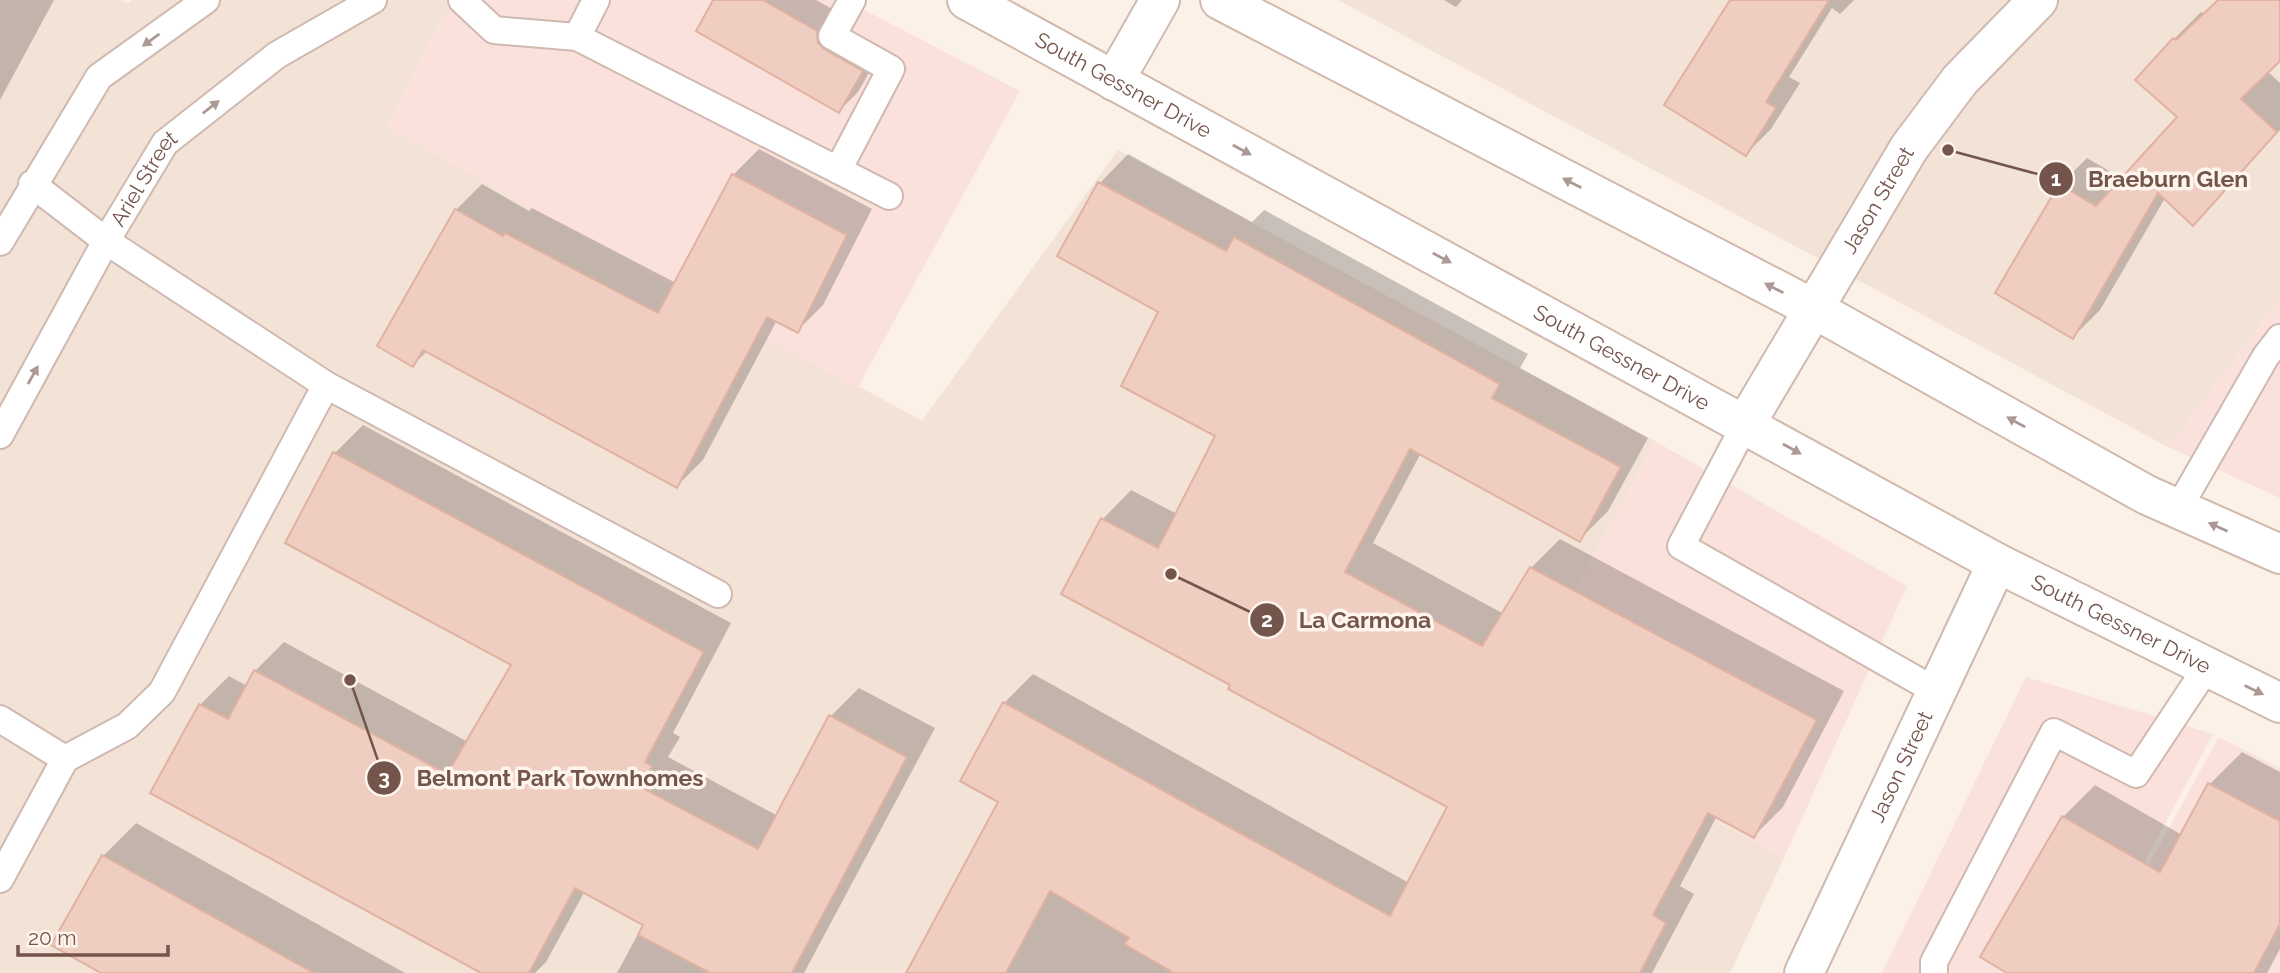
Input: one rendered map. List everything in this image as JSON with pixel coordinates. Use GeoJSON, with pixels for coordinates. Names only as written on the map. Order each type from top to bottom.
{"type":"FeatureCollection","features":[{"type":"Feature","properties":{"kind":"main road","name":"South Gessner Drive"},"geometry":{"type":"LineString","coordinates":[[967,0],[1746,423],[1997,563],[2280,703]]}},
{"type":"Feature","properties":{"kind":"main road"},"geometry":{"type":"LineString","coordinates":[[1114,81],[1160,0]]}},
{"type":"Feature","properties":{"kind":"main road"},"geometry":{"type":"LineString","coordinates":[[1220,0],[1814,309],[2147,495],[2280,554]]}},
{"type":"Feature","properties":{"kind":"main road","name":"Jason Street"},"geometry":{"type":"LineString","coordinates":[[1746,423],[1909,148],[1960,80],[2038,0]]}},
{"type":"Feature","properties":{"kind":"main road","name":"Jason Street"},"geometry":{"type":"LineString","coordinates":[[1804,973],[1997,563]]}},
{"type":"Feature","properties":{"kind":"lane"},"geometry":{"type":"LineString","coordinates":[[0,242],[32,184],[99,76],[206,0]]}},
{"type":"Feature","properties":{"kind":"lane","name":"Ariel Street"},"geometry":{"type":"LineString","coordinates":[[0,435],[106,241],[164,144],[277,55],[373,0]]}},
{"type":"Feature","properties":{"kind":"lane"},"geometry":{"type":"LineString","coordinates":[[462,0],[494,30],[577,37],[889,196]]}},
{"type":"Feature","properties":{"kind":"lane"},"geometry":{"type":"LineString","coordinates":[[577,37],[596,0]]}},
{"type":"Feature","properties":{"kind":"lane"},"geometry":{"type":"LineString","coordinates":[[838,170],[891,69],[832,36],[852,0]]}},
{"type":"Feature","properties":{"kind":"lane"},"geometry":{"type":"LineString","coordinates":[[32,184],[106,241],[326,385],[718,594]]}},
{"type":"Feature","properties":{"kind":"lane"},"geometry":{"type":"LineString","coordinates":[[2178,509],[2266,356],[2280,338]]}},
{"type":"Feature","properties":{"kind":"lane"},"geometry":{"type":"LineString","coordinates":[[0,879],[65,760],[127,726],[162,692],[326,385]]}},
{"type":"Feature","properties":{"kind":"lane"},"geometry":{"type":"LineString","coordinates":[[1746,423],[1681,546],[1936,691]]}},
{"type":"Feature","properties":{"kind":"lane"},"geometry":{"type":"LineString","coordinates":[[1934,973],[1934,962],[2054,733],[2136,775],[2207,667]]}},
{"type":"Feature","properties":{"kind":"lane"},"geometry":{"type":"LineString","coordinates":[[0,719],[65,760]]}},
{"type":"Feature","properties":{"kind":"shaded area"},"geometry":{"type":"Polygon","coordinates":[[[0,0],[121,0],[128,4],[132,0],[460,0],[434,32],[387,128],[922,421],[1118,150],[1655,441],[1513,707],[1784,858],[1730,973],[0,973],[0,0]]]}},
{"type":"Feature","properties":{"kind":"shaded area"},"geometry":{"type":"Polygon","coordinates":[[[460,0],[845,0],[1020,91],[857,389],[387,128],[434,32],[460,0]]]}},
{"type":"Feature","properties":{"kind":"shaded area"},"geometry":{"type":"Polygon","coordinates":[[[1338,0],[2280,0],[2280,299],[2168,447],[1338,0]]]}},
{"type":"Feature","properties":{"kind":"shaded area"},"geometry":{"type":"Polygon","coordinates":[[[2280,299],[2280,498],[2168,447],[2280,299]]]}},
{"type":"Feature","properties":{"kind":"shaded area"},"geometry":{"type":"Polygon","coordinates":[[[1655,441],[1907,586],[1784,858],[1513,707],[1655,441]]]}},
{"type":"Feature","properties":{"kind":"shaded area"},"geometry":{"type":"Polygon","coordinates":[[[2026,677],[2213,734],[2085,973],[1882,973],[2026,677]]]}},
{"type":"Feature","properties":{"kind":"shaded area"},"geometry":{"type":"Polygon","coordinates":[[[2219,737],[2280,768],[2280,973],[2089,973],[2219,737]]]}},
{"type":"Feature","properties":{"kind":"building"},"geometry":{"type":"Polygon","coordinates":[[[713,0],[763,0],[817,31],[818,43],[824,49],[863,71],[839,113],[696,31],[713,0]]]}},
{"type":"Feature","properties":{"kind":"building"},"geometry":{"type":"Polygon","coordinates":[[[1730,0],[1829,0],[1766,102],[1776,108],[1746,156],[1664,105],[1730,0]]]}},
{"type":"Feature","properties":{"kind":"building"},"geometry":{"type":"Polygon","coordinates":[[[2218,0],[2280,0],[2280,61],[2241,99],[2277,132],[2193,226],[2158,193],[2073,339],[1995,293],[2059,184],[2096,206],[2177,117],[2135,80],[2173,38],[2176,40],[2218,0]]]}},
{"type":"Feature","properties":{"kind":"building"},"geometry":{"type":"Polygon","coordinates":[[[732,174],[847,235],[798,333],[767,317],[677,488],[423,350],[413,367],[377,346],[455,209],[503,236],[505,233],[658,313],[732,174]]]}},
{"type":"Feature","properties":{"kind":"building"},"geometry":{"type":"Polygon","coordinates":[[[1098,182],[1226,251],[1234,237],[1500,384],[1492,398],[1621,467],[1580,542],[1410,449],[1345,572],[1482,646],[1530,567],[1817,720],[1754,838],[1708,813],[1653,915],[1666,923],[1640,973],[1174,973],[1124,944],[1129,938],[1050,891],[1006,973],[906,973],[998,802],[960,781],[1003,702],[1390,916],[1447,807],[1228,689],[1230,685],[1061,594],[1101,518],[1158,548],[1215,436],[1121,386],[1158,312],[1057,256],[1098,182]]]}},
{"type":"Feature","properties":{"kind":"building"},"geometry":{"type":"Polygon","coordinates":[[[333,452],[704,652],[645,762],[652,766],[641,787],[758,849],[829,715],[907,757],[792,973],[710,973],[638,935],[643,925],[575,888],[529,973],[481,973],[150,793],[199,704],[228,719],[254,670],[447,774],[511,665],[285,543],[333,452]]]}},
{"type":"Feature","properties":{"kind":"building"},"geometry":{"type":"Polygon","coordinates":[[[2208,783],[2280,821],[2280,924],[2254,973],[2007,973],[1980,957],[2062,816],[2160,872],[2208,783]]]}},
{"type":"Feature","properties":{"kind":"building"},"geometry":{"type":"Polygon","coordinates":[[[102,855],[314,973],[101,973],[51,945],[102,855]]]}},
{"type":"Feature","properties":{"kind":"place","name":"Braeburn Glen"},"geometry":{"type":"Point","coordinates":[1948,150]}},
{"type":"Feature","properties":{"kind":"place","name":"La Carmona"},"geometry":{"type":"Point","coordinates":[1171,574]}},
{"type":"Feature","properties":{"kind":"place","name":"Belmont Park Townhomes"},"geometry":{"type":"Point","coordinates":[350,680]}}]}
